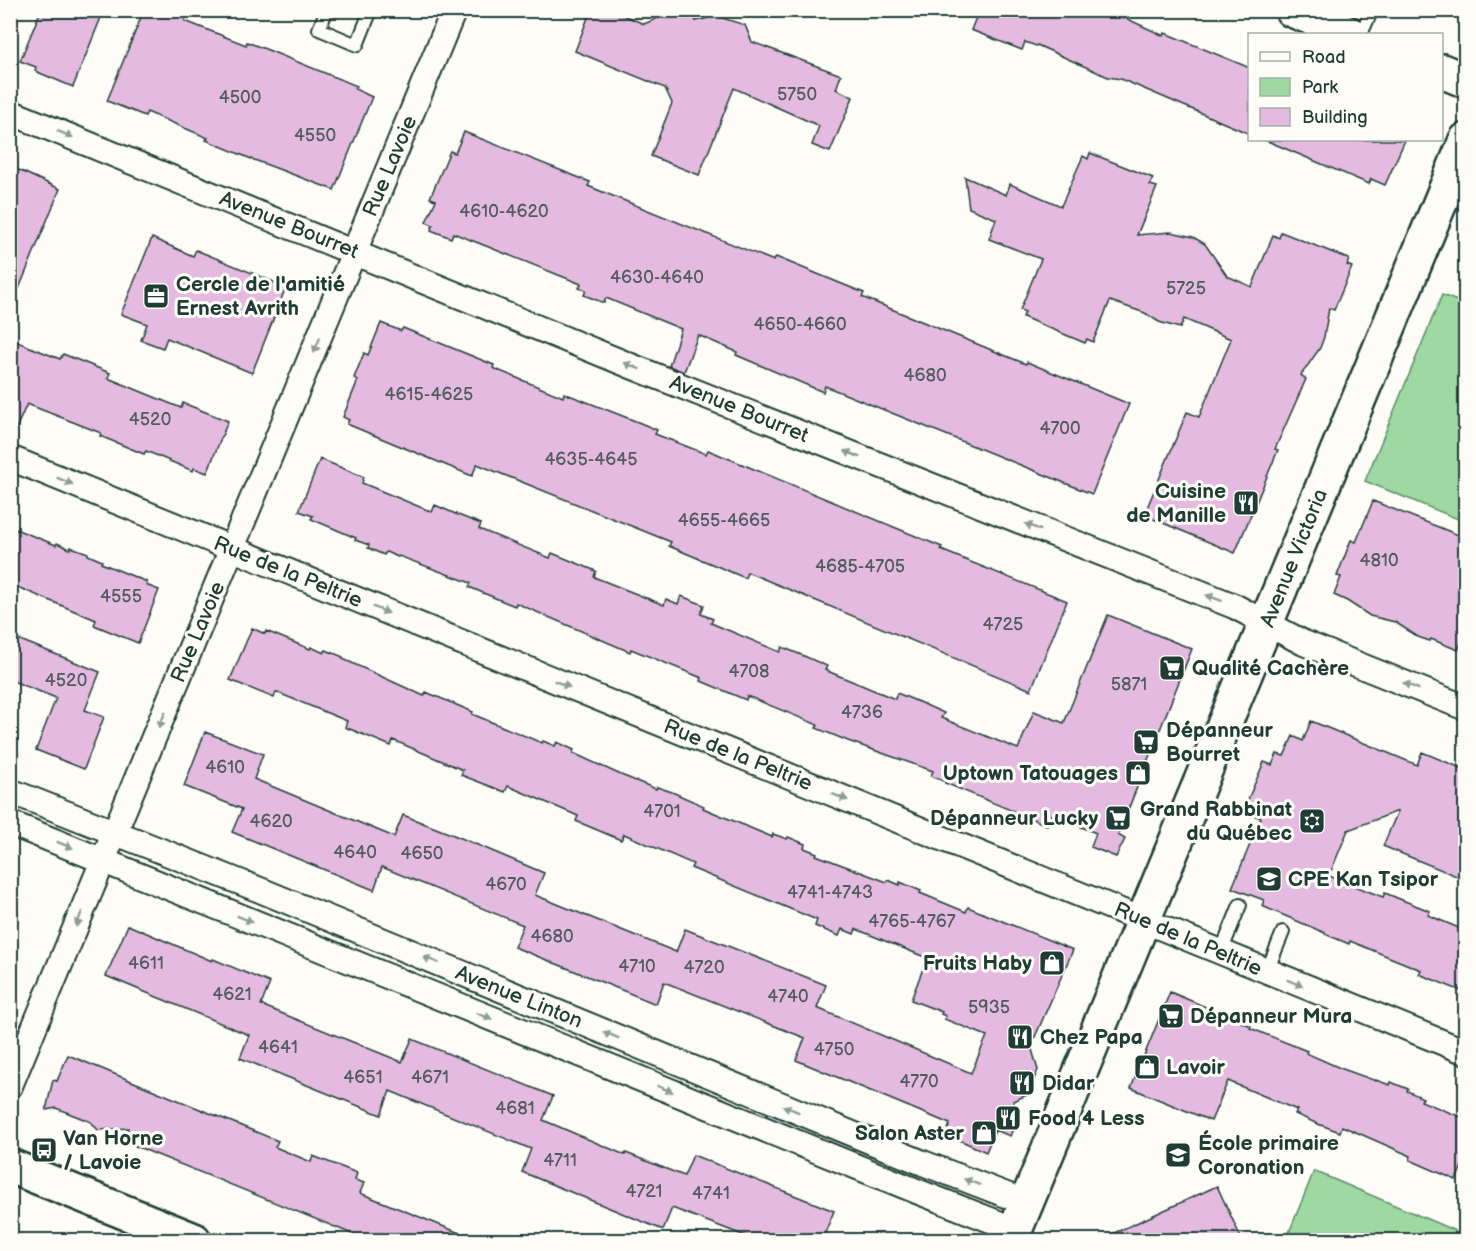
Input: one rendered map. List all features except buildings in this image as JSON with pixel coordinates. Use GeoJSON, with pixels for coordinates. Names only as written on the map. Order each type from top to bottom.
{"type":"FeatureCollection","features":[{"type":"Feature","properties":{"kind":"street","name":"Rue Lavoie"},"geometry":{"type":"LineString","coordinates":[[10,1086],[454,10]]}},
{"type":"Feature","properties":{"kind":"street"},"geometry":{"type":"LineString","coordinates":[[1292,10],[1348,33]]}},
{"type":"Feature","properties":{"kind":"street"},"geometry":{"type":"LineString","coordinates":[[1443,71],[1466,81]]}},
{"type":"Feature","properties":{"kind":"street","name":"Avenue Bourret"},"geometry":{"type":"LineString","coordinates":[[10,111],[631,366],[1223,602],[1304,643],[1466,708]]}},
{"type":"Feature","properties":{"kind":"street","name":"Avenue Victoria"},"geometry":{"type":"LineString","coordinates":[[1018,1224],[1466,140]]}},
{"type":"Feature","properties":{"kind":"street","name":"Rue de la Peltrie"},"geometry":{"type":"LineString","coordinates":[[10,459],[1466,1052]]}},
{"type":"Feature","properties":{"kind":"street","name":"Avenue Linton"},"geometry":{"type":"LineString","coordinates":[[10,791],[260,890],[901,1154],[1018,1224]]}},
{"type":"Feature","properties":{"kind":"street","name":"Avenue Linton"},"geometry":{"type":"LineString","coordinates":[[10,823],[897,1184],[1018,1224]]}},
{"type":"Feature","properties":{"kind":"street"},"geometry":{"type":"LineString","coordinates":[[10,1166],[194,1240]]}},
{"type":"Feature","properties":{"kind":"lane"},"geometry":{"type":"LineString","coordinates":[[322,10],[326,12],[319,29],[357,45],[371,10]]}},
{"type":"Feature","properties":{"kind":"lane"},"geometry":{"type":"LineString","coordinates":[[1361,33],[1372,10]]}},
{"type":"Feature","properties":{"kind":"lane"},"geometry":{"type":"LineString","coordinates":[[1221,952],[1240,905]]}},
{"type":"Feature","properties":{"kind":"lane"},"geometry":{"type":"LineString","coordinates":[[1267,972],[1283,932]]}},
{"type":"Feature","properties":{"kind":"green space"},"geometry":{"type":"Polygon","coordinates":[[[1442,295],[1465,304],[1465,522],[1365,481],[1442,295]]]}},
{"type":"Feature","properties":{"kind":"green space"},"geometry":{"type":"Polygon","coordinates":[[[1314,1171],[1465,1235],[1465,1240],[1286,1240],[1314,1171]]]}},
{"type":"Feature","properties":{"kind":"place","name":"Cercle de l'amitié Ernest Avrith"},"geometry":{"type":"Point","coordinates":[156,296]}},
{"type":"Feature","properties":{"kind":"place","name":"Cuisine de Manille"},"geometry":{"type":"Point","coordinates":[1246,503]}},
{"type":"Feature","properties":{"kind":"place","name":"Qualité Cachère"},"geometry":{"type":"Point","coordinates":[1172,668]}},
{"type":"Feature","properties":{"kind":"place","name":"Dépanneur Bourret"},"geometry":{"type":"Point","coordinates":[1146,742]}},
{"type":"Feature","properties":{"kind":"place","name":"Uptown Tatouages"},"geometry":{"type":"Point","coordinates":[1138,773]}},
{"type":"Feature","properties":{"kind":"place","name":"Dépanneur Lucky"},"geometry":{"type":"Point","coordinates":[1118,818]}},
{"type":"Feature","properties":{"kind":"place","name":"Grand Rabbinat du Québec"},"geometry":{"type":"Point","coordinates":[1312,821]}},
{"type":"Feature","properties":{"kind":"place","name":"CPE Kan Tsipor"},"geometry":{"type":"Point","coordinates":[1269,879]}},
{"type":"Feature","properties":{"kind":"place","name":"Fruits Haby"},"geometry":{"type":"Point","coordinates":[1052,963]}},
{"type":"Feature","properties":{"kind":"place","name":"Dépanneur Mura"},"geometry":{"type":"Point","coordinates":[1171,1016]}},
{"type":"Feature","properties":{"kind":"place","name":"Chez Papa"},"geometry":{"type":"Point","coordinates":[1020,1037]}},
{"type":"Feature","properties":{"kind":"place","name":"Lavoir"},"geometry":{"type":"Point","coordinates":[1147,1067]}},
{"type":"Feature","properties":{"kind":"place","name":"Didar"},"geometry":{"type":"Point","coordinates":[1022,1083]}},
{"type":"Feature","properties":{"kind":"place","name":"Food 4 Less"},"geometry":{"type":"Point","coordinates":[1008,1118]}},
{"type":"Feature","properties":{"kind":"place","name":"Salon Aster"},"geometry":{"type":"Point","coordinates":[984,1133]}},
{"type":"Feature","properties":{"kind":"place","name":"Van Horne / Lavoie"},"geometry":{"type":"Point","coordinates":[44,1150]}},
{"type":"Feature","properties":{"kind":"place","name":"École primaire Coronation"},"geometry":{"type":"Point","coordinates":[1178,1155]}}]}
